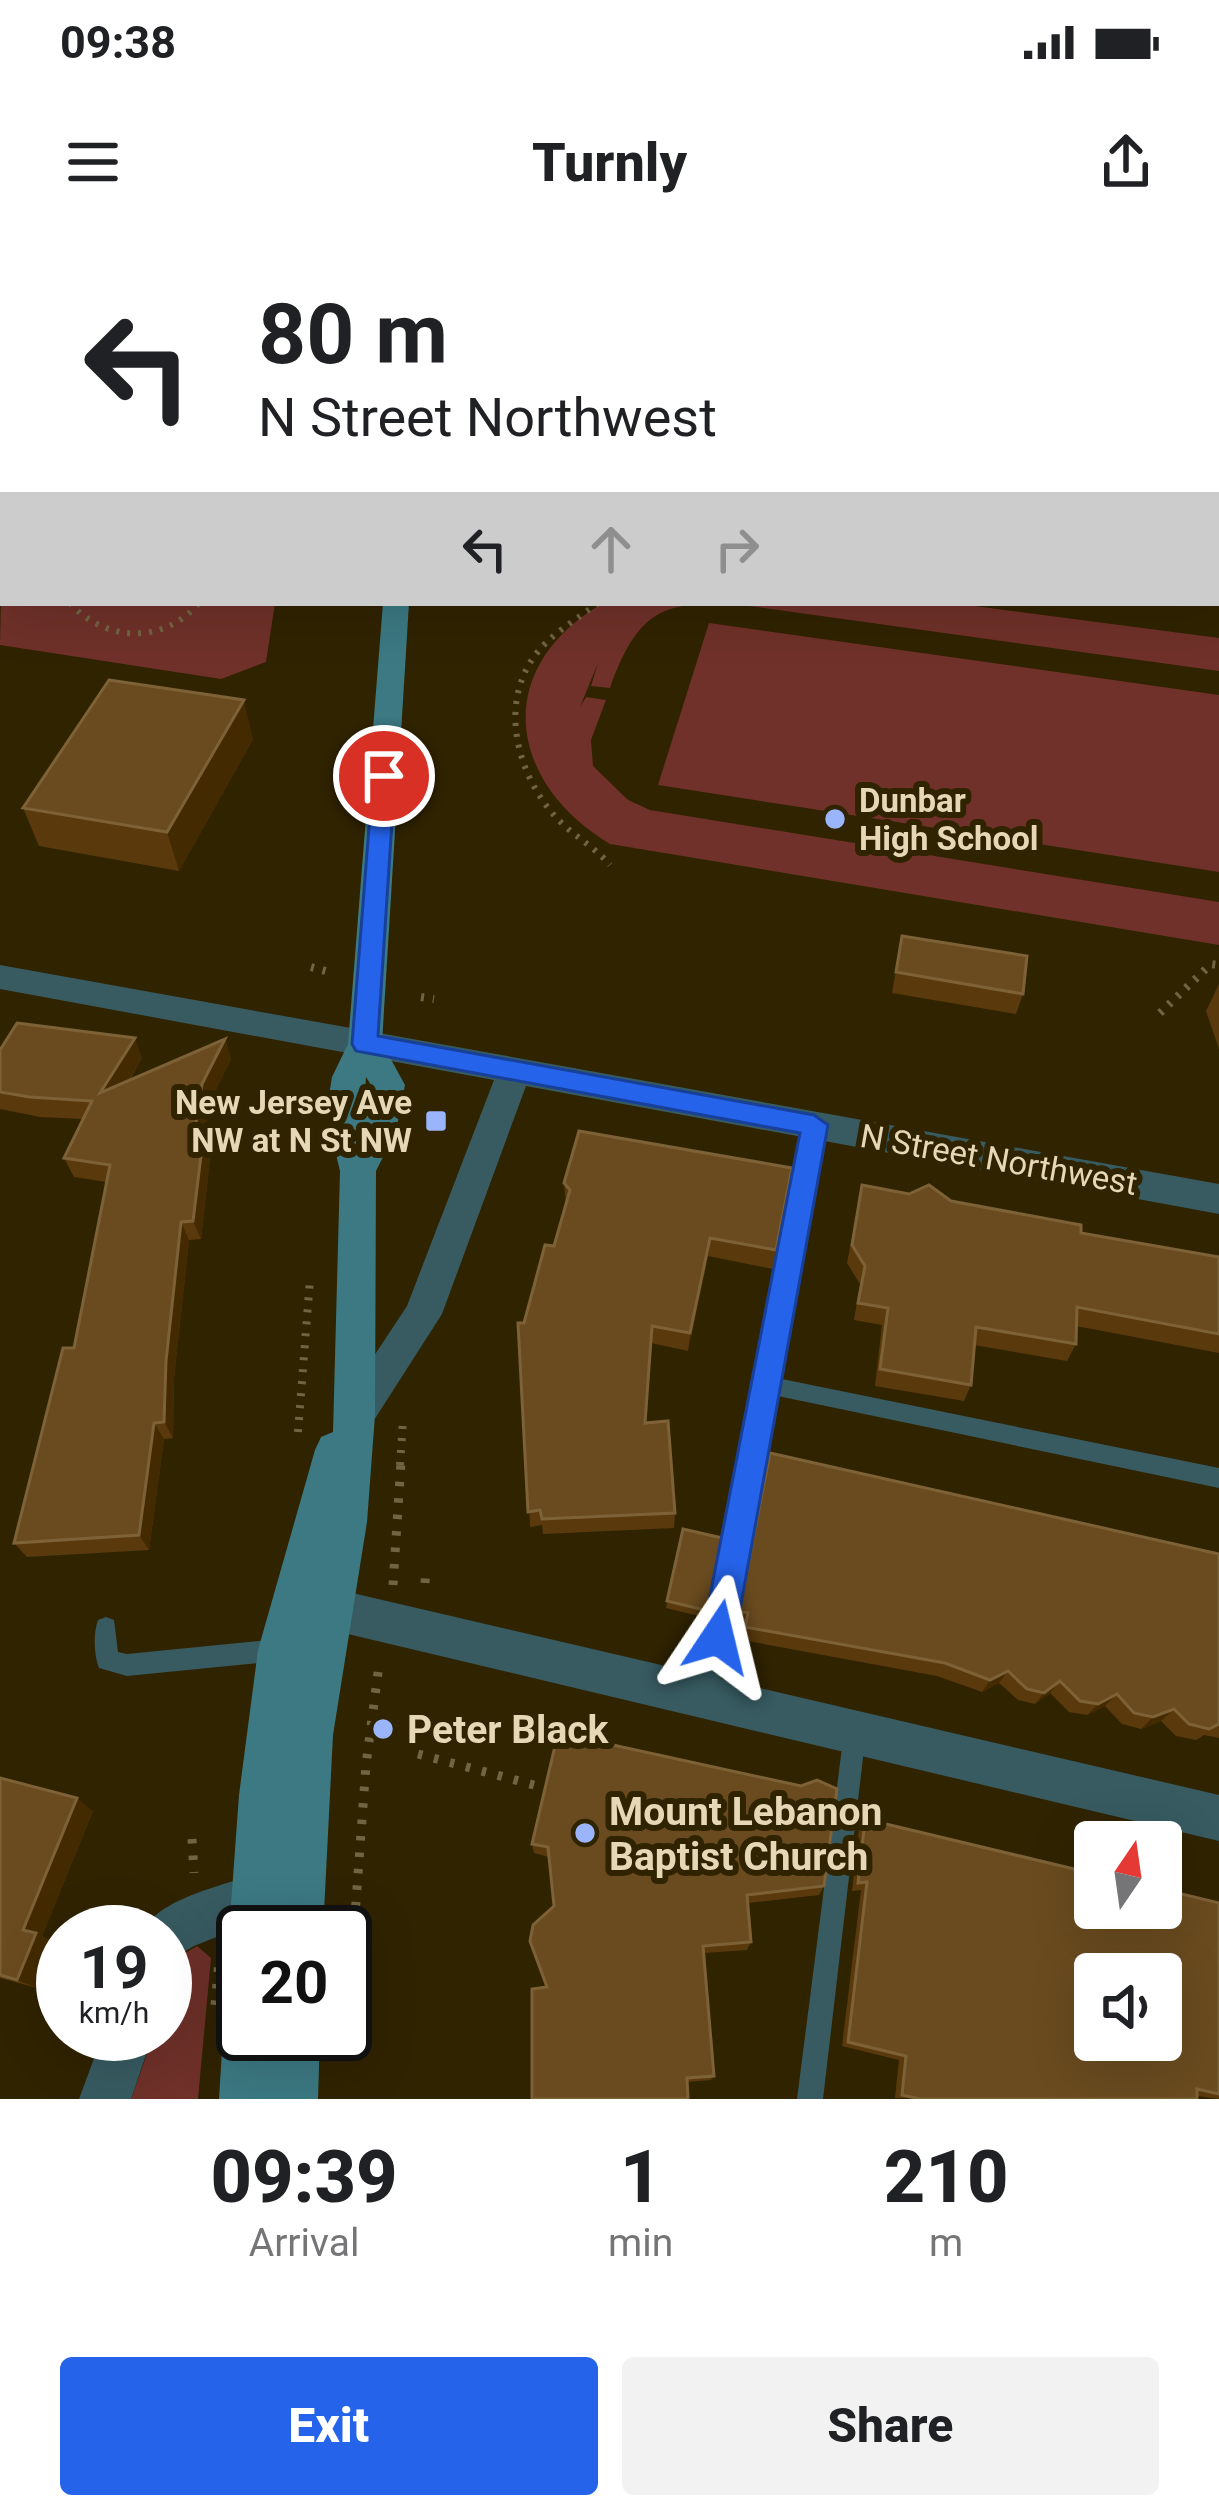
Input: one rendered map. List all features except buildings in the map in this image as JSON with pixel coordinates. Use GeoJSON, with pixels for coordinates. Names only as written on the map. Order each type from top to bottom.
{"type":"FeatureCollection","features":[{"type":"Feature","properties":{"kind":"street"},"geometry":{"type":"LineString","coordinates":[[301,1905],[310,1735],[346,1522],[355,1415],[358,1171],[378,1131],[388,1085],[365,1044],[396,606]]}},
{"type":"Feature","properties":{"kind":"street","name":"N Street Northwest"},"geometry":{"type":"LineString","coordinates":[[0,977],[1219,1199]]}},
{"type":"Feature","properties":{"kind":"street"},"geometry":{"type":"LineString","coordinates":[[255,1905],[280,1650],[335,1449],[423,1314],[515,1071]]}},
{"type":"Feature","properties":{"kind":"street"},"geometry":{"type":"LineString","coordinates":[[331,1609],[1219,1819]]}},
{"type":"Feature","properties":{"kind":"street"},"geometry":{"type":"LineString","coordinates":[[105,2099],[118,2061]]}},
{"type":"Feature","properties":{"kind":"street"},"geometry":{"type":"LineString","coordinates":[[245,2099],[247,2061]]}},
{"type":"Feature","properties":{"kind":"street"},"geometry":{"type":"LineString","coordinates":[[292,2099],[294,2061]]}},
{"type":"Feature","properties":{"kind":"lane"},"geometry":{"type":"LineString","coordinates":[[707,1697],[814,1125]]}},
{"type":"Feature","properties":{"kind":"lane"},"geometry":{"type":"LineString","coordinates":[[766,1384],[1219,1478]]}},
{"type":"Feature","properties":{"kind":"lane"},"geometry":{"type":"LineString","coordinates":[[106,1628],[107,1660],[127,1665],[280,1650]]}},
{"type":"Feature","properties":{"kind":"lane"},"geometry":{"type":"LineString","coordinates":[[810,2099],[856,1732]]}},
{"type":"Feature","properties":{"kind":"path"},"geometry":{"type":"LineString","coordinates":[[73,606],[95,626],[139,634],[168,628],[192,615],[198,606]]}},
{"type":"Feature","properties":{"kind":"path"},"geometry":{"type":"LineString","coordinates":[[594,606],[534,655],[517,701],[515,734],[529,780],[551,811],[610,865]]}},
{"type":"Feature","properties":{"kind":"path"},"geometry":{"type":"LineString","coordinates":[[1160,1013],[1211,964],[1219,965]]}},
{"type":"Feature","properties":{"kind":"path"},"geometry":{"type":"LineString","coordinates":[[311,968],[328,972]]}},
{"type":"Feature","properties":{"kind":"path"},"geometry":{"type":"LineString","coordinates":[[421,997],[434,999]]}},
{"type":"Feature","properties":{"kind":"path"},"geometry":{"type":"LineString","coordinates":[[398,1559],[404,1396]]}},
{"type":"Feature","properties":{"kind":"path"},"geometry":{"type":"LineString","coordinates":[[425,1583],[426,1570]]}},
{"type":"Feature","properties":{"kind":"path"},"geometry":{"type":"LineString","coordinates":[[357,1905],[374,1691]]}},
{"type":"Feature","properties":{"kind":"path"},"geometry":{"type":"LineString","coordinates":[[418,1754],[549,1789]]}},
{"type":"Feature","properties":{"kind":"path"},"geometry":{"type":"LineString","coordinates":[[193,1839],[194,1879]]}},
{"type":"Feature","properties":{"kind":"shaded area"},"geometry":{"type":"Polygon","coordinates":[[[1,606],[275,606],[266,662],[221,679],[0,645],[1,606]]]}},
{"type":"Feature","properties":{"kind":"shaded area"},"geometry":{"type":"Polygon","coordinates":[[[599,606],[689,606],[658,614],[644,625],[610,688],[591,686],[598,663],[580,707],[586,697],[606,700],[591,740],[593,766],[628,800],[650,810],[1219,902],[1219,945],[610,844],[576,819],[550,789],[533,758],[526,725],[529,691],[542,659],[567,629],[599,606]]]}},
{"type":"Feature","properties":{"kind":"shaded area"},"geometry":{"type":"Polygon","coordinates":[[[749,606],[975,606],[1219,638],[1219,671],[749,606]]]}},
{"type":"Feature","properties":{"kind":"shaded area"},"geometry":{"type":"Polygon","coordinates":[[[709,623],[1219,695],[1219,872],[658,785],[709,623]]]}},
{"type":"Feature","properties":{"kind":"shaded area"},"geometry":{"type":"Polygon","coordinates":[[[197,1946],[211,1958],[198,2099],[131,2099],[144,2061],[192,2061],[192,1949],[197,1946]]]}},
{"type":"Feature","properties":{"kind":"place","name":"Dunbar High School"},"geometry":{"type":"Point","coordinates":[835,819]}},
{"type":"Feature","properties":{"kind":"place","name":"New Jersey Ave NW at N St NW"},"geometry":{"type":"Point","coordinates":[436,1121]}},
{"type":"Feature","properties":{"kind":"place","name":"Peter Black"},"geometry":{"type":"Point","coordinates":[383,1729]}},
{"type":"Feature","properties":{"kind":"place","name":"Mount Lebanon Baptist Church"},"geometry":{"type":"Point","coordinates":[585,1833]}},
{"type":"Feature","properties":{"kind":"route"},"geometry":{"type":"LineString","coordinates":[[384,776],[365,1044],[814,1125],[718,1637]]}}]}
